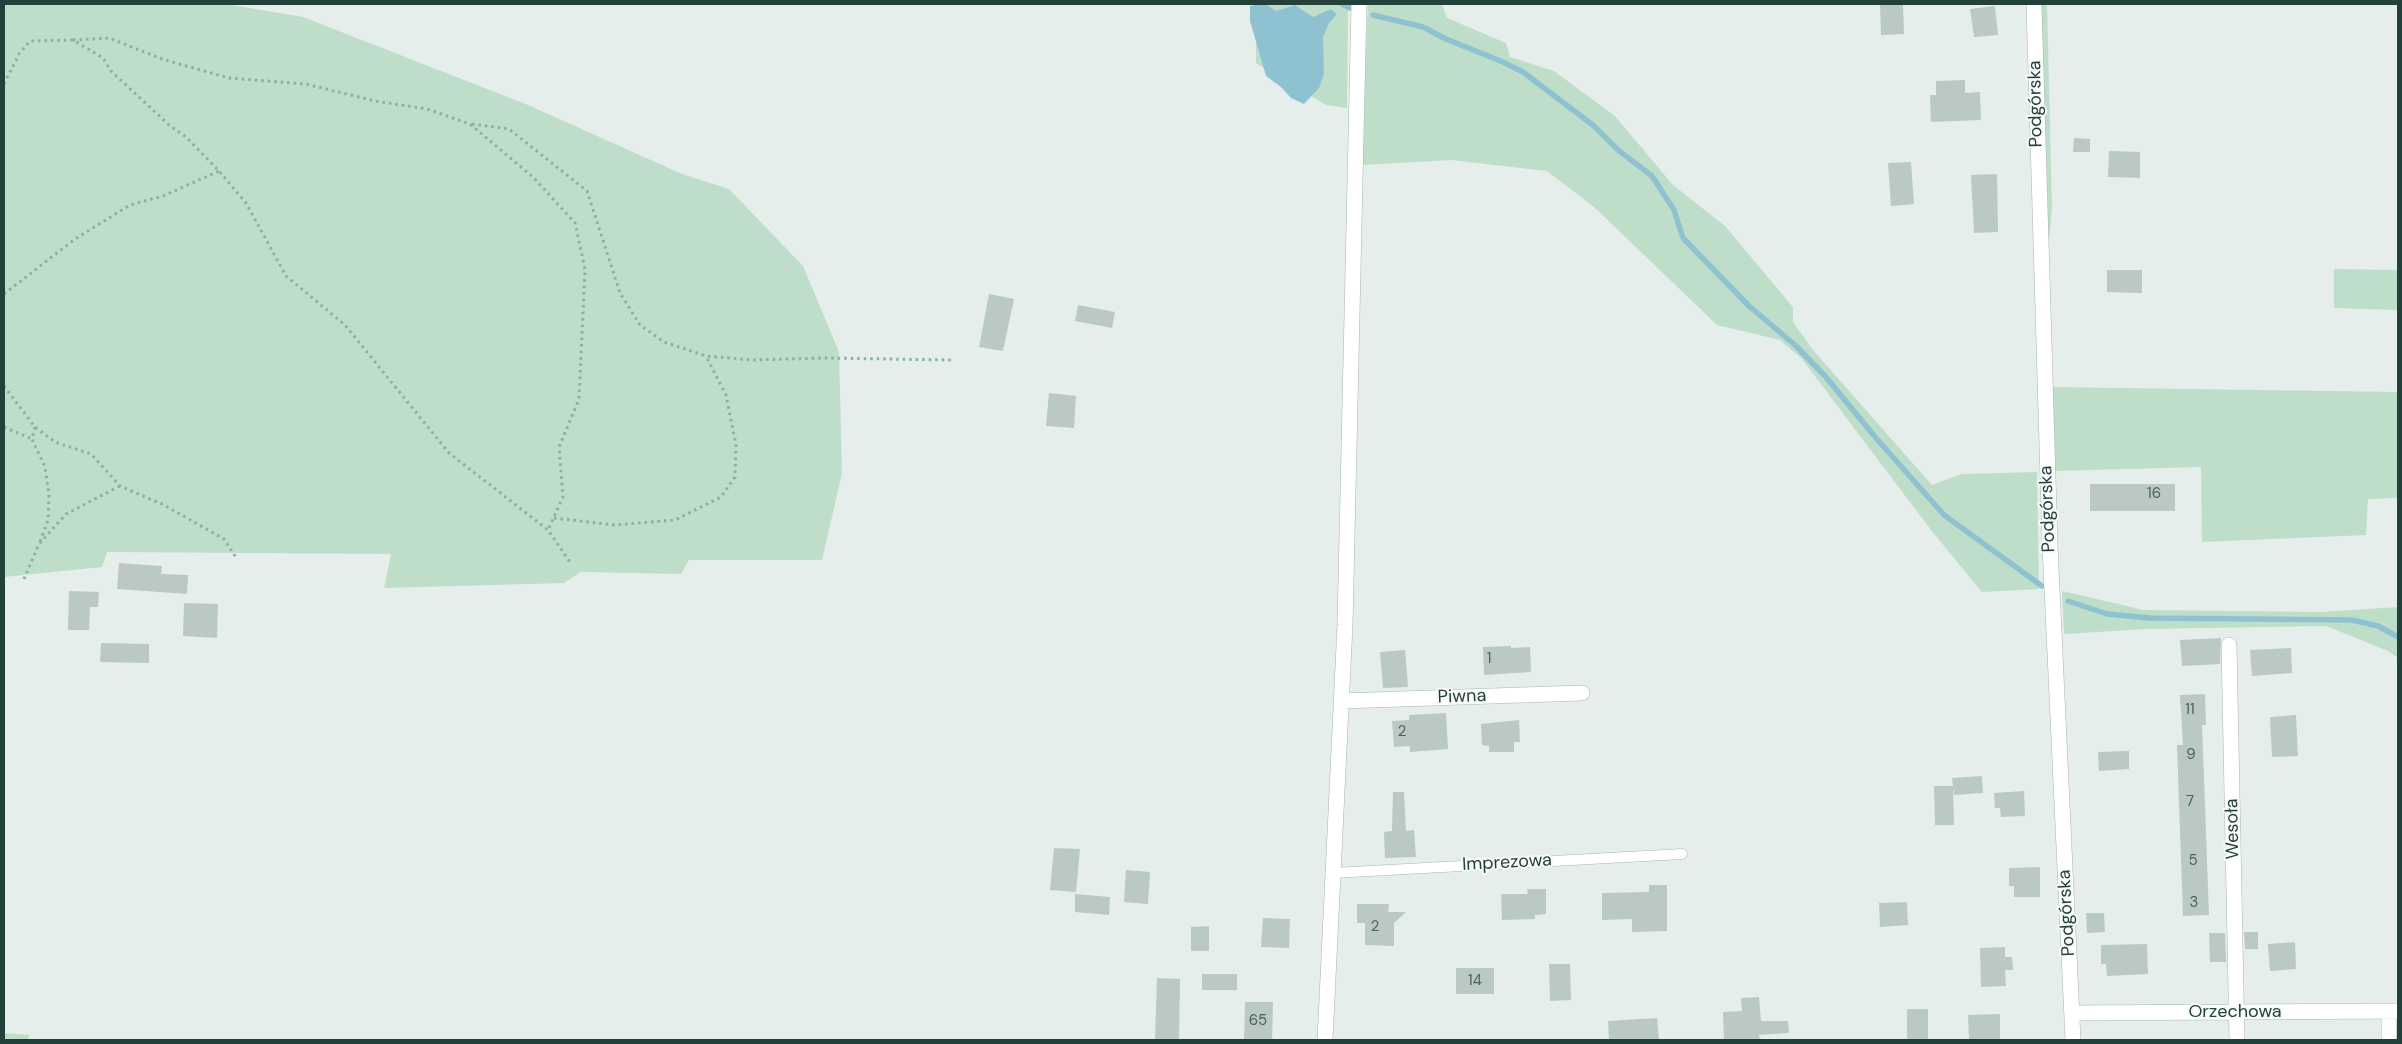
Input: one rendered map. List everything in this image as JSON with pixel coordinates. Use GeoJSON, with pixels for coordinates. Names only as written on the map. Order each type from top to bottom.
{"type":"FeatureCollection","features":[{"type":"Feature","properties":{"kind":"street"},"geometry":{"type":"LineString","coordinates":[[1325,1040],[1341,701],[1359,4]]}},
{"type":"Feature","properties":{"kind":"street","name":"Podgórska"},"geometry":{"type":"LineString","coordinates":[[2034,4],[2050,555],[2073,1040]]}},
{"type":"Feature","properties":{"kind":"street","name":"Wesoła"},"geometry":{"type":"LineString","coordinates":[[2229,645],[2238,1012],[2237,1040]]}},
{"type":"Feature","properties":{"kind":"street","name":"Piwna"},"geometry":{"type":"LineString","coordinates":[[1341,701],[1582,693]]}},
{"type":"Feature","properties":{"kind":"street"},"geometry":{"type":"LineString","coordinates":[[2389,1040],[2394,1012]]}},
{"type":"Feature","properties":{"kind":"street","name":"Orzechowa"},"geometry":{"type":"LineString","coordinates":[[2072,1013],[2394,1012]]}},
{"type":"Feature","properties":{"kind":"lane","name":"Imprezowa"},"geometry":{"type":"LineString","coordinates":[[1333,873],[1682,854]]}},
{"type":"Feature","properties":{"kind":"path"},"geometry":{"type":"LineString","coordinates":[[4,84],[19,54],[30,42],[109,38],[162,59],[229,78],[306,84],[375,101],[427,109],[470,124],[509,130],[587,190],[620,293],[640,325],[664,342],[706,356],[752,360],[824,358],[951,360]]}},
{"type":"Feature","properties":{"kind":"path"},"geometry":{"type":"LineString","coordinates":[[74,40],[103,58],[111,71],[169,125],[186,136],[246,203],[286,276],[345,326],[449,453],[548,530],[570,562]]}},
{"type":"Feature","properties":{"kind":"path"},"geometry":{"type":"LineString","coordinates":[[470,124],[534,178],[575,223],[585,269],[580,398],[559,447],[563,497],[548,530]]}},
{"type":"Feature","properties":{"kind":"path"},"geometry":{"type":"LineString","coordinates":[[4,294],[75,239],[130,206],[163,196],[219,171]]}},
{"type":"Feature","properties":{"kind":"path"},"geometry":{"type":"LineString","coordinates":[[554,518],[615,525],[675,520],[721,497],[735,477],[736,445],[726,394],[706,356]]}},
{"type":"Feature","properties":{"kind":"path"},"geometry":{"type":"LineString","coordinates":[[4,386],[34,427],[55,442],[91,454],[120,486],[164,505],[224,539],[237,559]]}},
{"type":"Feature","properties":{"kind":"path"},"geometry":{"type":"LineString","coordinates":[[4,427],[32,439]]}},
{"type":"Feature","properties":{"kind":"path"},"geometry":{"type":"LineString","coordinates":[[24,579],[48,520],[49,495],[46,467],[32,439],[34,427]]}},
{"type":"Feature","properties":{"kind":"path"},"geometry":{"type":"LineString","coordinates":[[39,544],[66,514],[120,486]]}},
{"type":"Feature","properties":{"kind":"green space"},"geometry":{"type":"Polygon","coordinates":[[[4,4],[226,4],[303,17],[528,105],[682,174],[729,189],[803,266],[839,352],[842,473],[822,560],[689,560],[681,574],[581,572],[564,583],[384,588],[391,554],[107,552],[102,567],[4,577],[4,4]]]}},
{"type":"Feature","properties":{"kind":"green space"},"geometry":{"type":"Polygon","coordinates":[[[1256,4],[1348,4],[1347,108],[1326,105],[1256,63],[1256,4]]]}},
{"type":"Feature","properties":{"kind":"green space"},"geometry":{"type":"Polygon","coordinates":[[[1368,4],[1442,4],[1447,18],[1506,43],[1510,57],[1554,71],[1615,116],[1673,185],[1725,226],[1793,307],[1793,322],[1813,350],[1932,485],[1962,474],[2037,472],[2039,589],[1982,592],[1931,530],[1802,359],[1780,340],[1717,325],[1594,207],[1547,171],[1451,160],[1361,165],[1368,4]]]}},
{"type":"Feature","properties":{"kind":"green space"},"geometry":{"type":"Polygon","coordinates":[[[2040,4],[2047,4],[2052,208],[2047,263],[2040,4]]]}},
{"type":"Feature","properties":{"kind":"green space"},"geometry":{"type":"Polygon","coordinates":[[[2334,269],[2398,270],[2398,310],[2334,308],[2334,269]]]}},
{"type":"Feature","properties":{"kind":"green space"},"geometry":{"type":"Polygon","coordinates":[[[2050,387],[2398,392],[2398,498],[2368,499],[2366,535],[2202,542],[2201,467],[2054,471],[2050,387]]]}},
{"type":"Feature","properties":{"kind":"green space"},"geometry":{"type":"Polygon","coordinates":[[[2062,591],[2144,610],[2322,612],[2398,607],[2398,658],[2388,651],[2326,626],[2147,629],[2064,634],[2062,591]]]}},
{"type":"Feature","properties":{"kind":"green space"},"geometry":{"type":"Polygon","coordinates":[[[4,1033],[29,1035],[28,1040],[4,1040],[4,1033]]]}},
{"type":"Feature","properties":{"kind":"water"},"geometry":{"type":"Polygon","coordinates":[[[1266,4],[1276,11],[1295,5],[1313,17],[1331,9],[1337,14],[1329,23],[1323,37],[1324,74],[1319,88],[1304,104],[1291,98],[1281,87],[1266,76],[1250,21],[1250,6],[1266,4]]]}},
{"type":"Feature","properties":{"kind":"building"},"geometry":{"type":"Polygon","coordinates":[[[1880,4],[1903,4],[1904,34],[1881,35],[1880,4]]]}},
{"type":"Feature","properties":{"kind":"building"},"geometry":{"type":"Polygon","coordinates":[[[1995,6],[1998,35],[1974,37],[1970,9],[1995,6]]]}},
{"type":"Feature","properties":{"kind":"building"},"geometry":{"type":"Polygon","coordinates":[[[1965,80],[1965,93],[1980,92],[1981,120],[1931,122],[1930,95],[1936,95],[1936,81],[1965,80]]]}},
{"type":"Feature","properties":{"kind":"building"},"geometry":{"type":"Polygon","coordinates":[[[2074,138],[2090,139],[2090,152],[2073,152],[2074,138]]]}},
{"type":"Feature","properties":{"kind":"building"},"geometry":{"type":"Polygon","coordinates":[[[2109,151],[2140,152],[2140,178],[2108,177],[2109,151]]]}},
{"type":"Feature","properties":{"kind":"building"},"geometry":{"type":"Polygon","coordinates":[[[1911,162],[1914,204],[1891,206],[1888,163],[1911,162]]]}},
{"type":"Feature","properties":{"kind":"building"},"geometry":{"type":"Polygon","coordinates":[[[1997,174],[1998,232],[1974,233],[1971,175],[1997,174]]]}},
{"type":"Feature","properties":{"kind":"building"},"geometry":{"type":"Polygon","coordinates":[[[2107,270],[2142,270],[2142,293],[2107,292],[2107,270]]]}},
{"type":"Feature","properties":{"kind":"building"},"geometry":{"type":"Polygon","coordinates":[[[989,294],[1014,299],[1003,351],[979,347],[989,294]]]}},
{"type":"Feature","properties":{"kind":"building"},"geometry":{"type":"Polygon","coordinates":[[[1078,305],[1115,312],[1112,328],[1075,321],[1078,305]]]}},
{"type":"Feature","properties":{"kind":"building"},"geometry":{"type":"Polygon","coordinates":[[[1049,393],[1076,396],[1074,428],[1046,426],[1049,393]]]}},
{"type":"Feature","properties":{"kind":"building"},"geometry":{"type":"Polygon","coordinates":[[[2090,484],[2175,484],[2175,511],[2090,511],[2090,484]]]}},
{"type":"Feature","properties":{"kind":"building"},"geometry":{"type":"Polygon","coordinates":[[[119,563],[162,566],[161,574],[188,575],[187,594],[117,589],[119,563]]]}},
{"type":"Feature","properties":{"kind":"building"},"geometry":{"type":"Polygon","coordinates":[[[69,591],[99,592],[98,607],[90,607],[89,630],[68,630],[69,591]]]}},
{"type":"Feature","properties":{"kind":"building"},"geometry":{"type":"Polygon","coordinates":[[[184,603],[218,604],[217,638],[183,636],[184,603]]]}},
{"type":"Feature","properties":{"kind":"building"},"geometry":{"type":"Polygon","coordinates":[[[2221,638],[2220,664],[2182,666],[2180,640],[2221,638]]]}},
{"type":"Feature","properties":{"kind":"building"},"geometry":{"type":"Polygon","coordinates":[[[101,643],[149,644],[149,663],[100,662],[101,643]]]}},
{"type":"Feature","properties":{"kind":"building"},"geometry":{"type":"Polygon","coordinates":[[[1511,646],[1511,648],[1530,647],[1531,672],[1484,675],[1483,647],[1511,646]]]}},
{"type":"Feature","properties":{"kind":"building"},"geometry":{"type":"Polygon","coordinates":[[[2291,648],[2292,673],[2252,676],[2250,650],[2291,648]]]}},
{"type":"Feature","properties":{"kind":"building"},"geometry":{"type":"Polygon","coordinates":[[[1405,650],[1408,687],[1383,688],[1380,652],[1405,650]]]}},
{"type":"Feature","properties":{"kind":"building"},"geometry":{"type":"Polygon","coordinates":[[[2205,694],[2206,725],[2202,725],[2209,915],[2183,916],[2177,745],[2183,745],[2180,695],[2205,694]]]}},
{"type":"Feature","properties":{"kind":"building"},"geometry":{"type":"Polygon","coordinates":[[[1446,713],[1448,749],[1410,752],[1410,746],[1394,747],[1392,721],[1409,720],[1409,715],[1446,713]]]}},
{"type":"Feature","properties":{"kind":"building"},"geometry":{"type":"Polygon","coordinates":[[[2296,715],[2298,756],[2272,757],[2270,717],[2296,715]]]}},
{"type":"Feature","properties":{"kind":"building"},"geometry":{"type":"Polygon","coordinates":[[[1519,720],[1520,742],[1514,742],[1514,752],[1489,752],[1489,746],[1482,745],[1481,724],[1519,720]]]}},
{"type":"Feature","properties":{"kind":"building"},"geometry":{"type":"Polygon","coordinates":[[[2129,751],[2129,769],[2099,771],[2098,752],[2129,751]]]}},
{"type":"Feature","properties":{"kind":"building"},"geometry":{"type":"Polygon","coordinates":[[[1982,776],[1983,793],[1954,795],[1952,778],[1982,776]]]}},
{"type":"Feature","properties":{"kind":"building"},"geometry":{"type":"Polygon","coordinates":[[[1934,786],[1953,786],[1954,825],[1935,825],[1934,786]]]}},
{"type":"Feature","properties":{"kind":"building"},"geometry":{"type":"Polygon","coordinates":[[[2024,791],[2025,816],[2001,817],[2000,808],[1995,808],[1994,793],[2024,791]]]}},
{"type":"Feature","properties":{"kind":"building"},"geometry":{"type":"Polygon","coordinates":[[[1393,792],[1404,792],[1406,831],[1414,830],[1416,857],[1385,858],[1384,832],[1392,831],[1393,792]]]}},
{"type":"Feature","properties":{"kind":"building"},"geometry":{"type":"Polygon","coordinates":[[[1054,848],[1080,849],[1076,892],[1050,890],[1054,848]]]}},
{"type":"Feature","properties":{"kind":"building"},"geometry":{"type":"Polygon","coordinates":[[[2040,867],[2040,897],[2014,897],[2014,886],[2009,886],[2009,868],[2040,867]]]}},
{"type":"Feature","properties":{"kind":"building"},"geometry":{"type":"Polygon","coordinates":[[[1126,870],[1150,872],[1148,904],[1124,902],[1126,870]]]}},
{"type":"Feature","properties":{"kind":"building"},"geometry":{"type":"Polygon","coordinates":[[[1649,885],[1667,885],[1667,931],[1632,932],[1632,919],[1602,920],[1602,893],[1649,892],[1649,885]]]}},
{"type":"Feature","properties":{"kind":"building"},"geometry":{"type":"Polygon","coordinates":[[[1527,889],[1546,889],[1546,914],[1535,915],[1535,919],[1502,920],[1501,894],[1528,894],[1527,889]]]}},
{"type":"Feature","properties":{"kind":"building"},"geometry":{"type":"Polygon","coordinates":[[[1075,894],[1110,897],[1109,915],[1075,912],[1075,894]]]}},
{"type":"Feature","properties":{"kind":"building"},"geometry":{"type":"Polygon","coordinates":[[[1907,902],[1908,925],[1880,927],[1879,903],[1907,902]]]}},
{"type":"Feature","properties":{"kind":"building"},"geometry":{"type":"Polygon","coordinates":[[[1357,904],[1389,904],[1388,912],[1406,912],[1394,923],[1394,946],[1365,945],[1365,923],[1357,923],[1357,904]]]}},
{"type":"Feature","properties":{"kind":"building"},"geometry":{"type":"Polygon","coordinates":[[[2086,913],[2104,913],[2105,932],[2087,933],[2086,913]]]}},
{"type":"Feature","properties":{"kind":"building"},"geometry":{"type":"Polygon","coordinates":[[[1263,918],[1290,919],[1289,948],[1261,947],[1263,918]]]}},
{"type":"Feature","properties":{"kind":"building"},"geometry":{"type":"Polygon","coordinates":[[[1209,926],[1209,951],[1191,951],[1191,927],[1209,926]]]}},
{"type":"Feature","properties":{"kind":"building"},"geometry":{"type":"Polygon","coordinates":[[[2244,932],[2258,932],[2258,949],[2245,949],[2244,932]]]}},
{"type":"Feature","properties":{"kind":"building"},"geometry":{"type":"Polygon","coordinates":[[[2209,933],[2225,933],[2226,962],[2210,962],[2209,933]]]}},
{"type":"Feature","properties":{"kind":"building"},"geometry":{"type":"Polygon","coordinates":[[[2295,942],[2296,969],[2270,971],[2268,944],[2295,942]]]}},
{"type":"Feature","properties":{"kind":"building"},"geometry":{"type":"Polygon","coordinates":[[[2147,944],[2148,974],[2107,976],[2106,964],[2101,964],[2101,945],[2147,944]]]}},
{"type":"Feature","properties":{"kind":"building"},"geometry":{"type":"Polygon","coordinates":[[[2005,947],[2005,957],[2012,957],[2013,970],[2005,970],[2006,986],[1981,987],[1980,948],[2005,947]]]}},
{"type":"Feature","properties":{"kind":"building"},"geometry":{"type":"Polygon","coordinates":[[[1549,964],[1570,964],[1571,1000],[1550,1001],[1549,964]]]}},
{"type":"Feature","properties":{"kind":"building"},"geometry":{"type":"Polygon","coordinates":[[[1456,968],[1494,968],[1494,994],[1456,994],[1456,968]]]}},
{"type":"Feature","properties":{"kind":"building"},"geometry":{"type":"Polygon","coordinates":[[[1202,974],[1237,974],[1237,990],[1202,990],[1202,974]]]}},
{"type":"Feature","properties":{"kind":"building"},"geometry":{"type":"Polygon","coordinates":[[[1157,978],[1180,979],[1179,1040],[1155,1040],[1157,978]]]}},
{"type":"Feature","properties":{"kind":"building"},"geometry":{"type":"Polygon","coordinates":[[[1759,997],[1761,1021],[1788,1021],[1789,1033],[1759,1035],[1760,1040],[1724,1040],[1723,1012],[1742,1011],[1741,998],[1759,997]]]}},
{"type":"Feature","properties":{"kind":"building"},"geometry":{"type":"Polygon","coordinates":[[[1245,1002],[1273,1002],[1272,1040],[1244,1040],[1245,1002]]]}},
{"type":"Feature","properties":{"kind":"building"},"geometry":{"type":"Polygon","coordinates":[[[1907,1009],[1928,1009],[1928,1040],[1907,1040],[1907,1009]]]}},
{"type":"Feature","properties":{"kind":"building"},"geometry":{"type":"Polygon","coordinates":[[[2000,1014],[2000,1040],[1969,1040],[1968,1015],[2000,1014]]]}},
{"type":"Feature","properties":{"kind":"building"},"geometry":{"type":"Polygon","coordinates":[[[1657,1018],[1659,1039],[1609,1040],[1608,1021],[1657,1018]]]}},
{"type":"Feature","properties":{"kind":"waterway"},"geometry":{"type":"LineString","coordinates":[[1342,4],[1350,8]]}},
{"type":"Feature","properties":{"kind":"waterway"},"geometry":{"type":"LineString","coordinates":[[1373,15],[1423,27],[1446,39],[1523,72],[1594,126],[1618,150],[1652,176],[1674,210],[1683,238],[1749,306],[1795,345],[1825,376],[1876,438],[1944,515],[2042,586]]}},
{"type":"Feature","properties":{"kind":"waterway"},"geometry":{"type":"LineString","coordinates":[[2068,601],[2107,614],[2150,618],[2352,620],[2378,626],[2398,637]]}}]}
